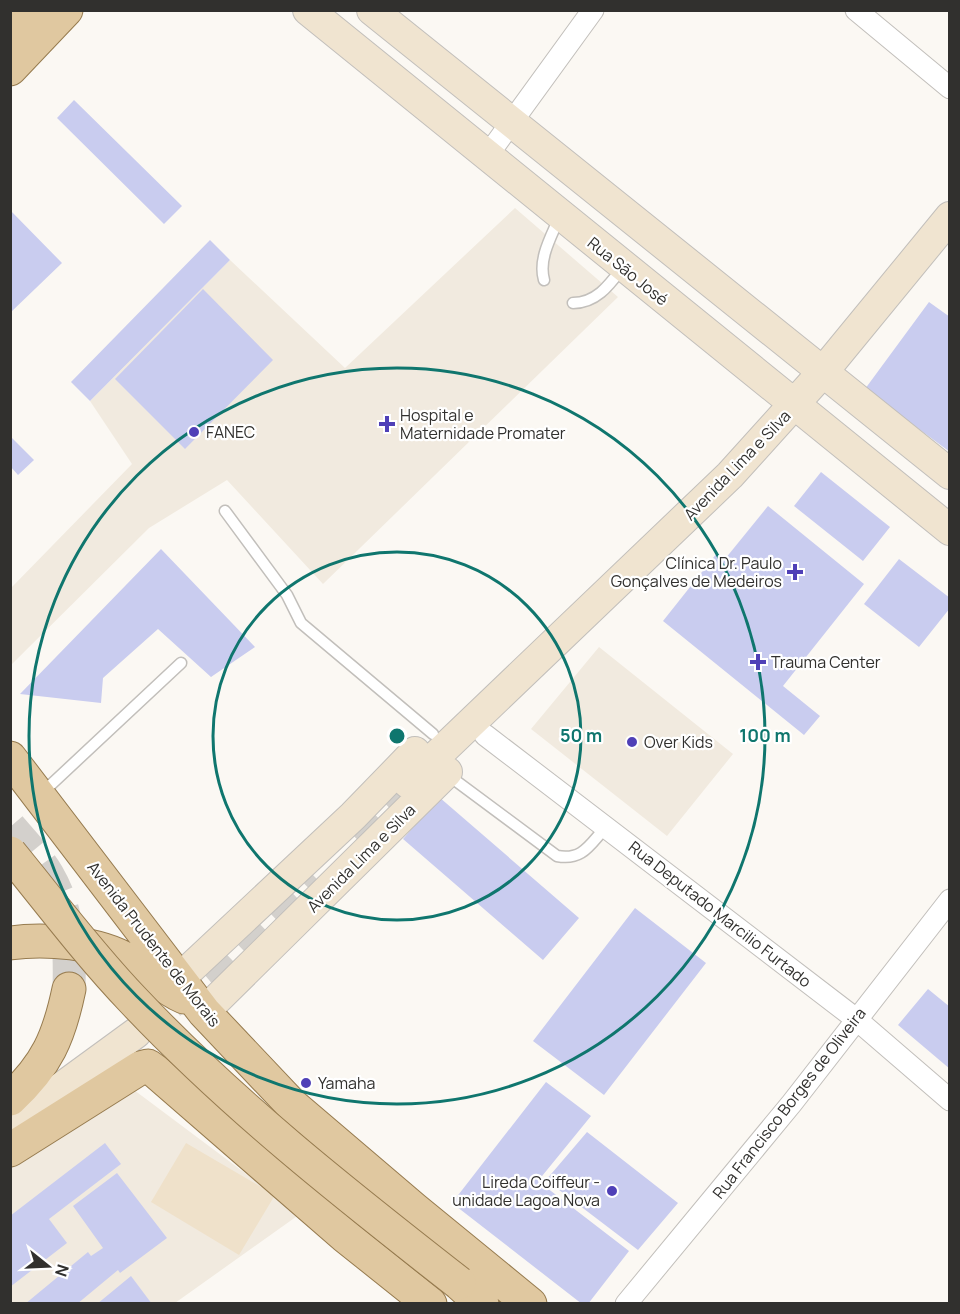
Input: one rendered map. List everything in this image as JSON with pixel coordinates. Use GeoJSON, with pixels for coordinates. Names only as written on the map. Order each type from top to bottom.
{"type":"FeatureCollection","features":[{"type":"Feature","properties":{"kind":"main road","name":"Rua São José"},"geometry":{"type":"LineString","coordinates":[[308,10],[950,530]]}},
{"type":"Feature","properties":{"kind":"main road"},"geometry":{"type":"LineString","coordinates":[[372,10],[950,474]]}},
{"type":"Feature","properties":{"kind":"main road"},"geometry":{"type":"LineString","coordinates":[[20,24],[63,14]]}},
{"type":"Feature","properties":{"kind":"main road"},"geometry":{"type":"LineString","coordinates":[[10,69],[63,14]]}},
{"type":"Feature","properties":{"kind":"main road","name":"Avenida Lima e Silva"},"geometry":{"type":"LineString","coordinates":[[192,998],[353,816],[433,734],[466,706],[503,692],[730,475],[822,373],[950,217]]}},
{"type":"Feature","properties":{"kind":"main road"},"geometry":{"type":"LineString","coordinates":[[408,783],[503,692]]}},
{"type":"Feature","properties":{"kind":"main road","name":"Avenida Lima e Silva"},"geometry":{"type":"LineString","coordinates":[[192,998],[447,773],[485,735],[503,692]]}},
{"type":"Feature","properties":{"kind":"main road","name":"Avenida Prudente de Morais"},"geometry":{"type":"LineString","coordinates":[[10,758],[192,998],[292,1105],[530,1304]]}},
{"type":"Feature","properties":{"kind":"main road"},"geometry":{"type":"LineString","coordinates":[[10,853],[132,999],[219,1086],[319,1173],[470,1293]]}},
{"type":"Feature","properties":{"kind":"main road"},"geometry":{"type":"LineString","coordinates":[[10,943],[44,940],[94,947],[129,960],[168,989],[192,998]]}},
{"type":"Feature","properties":{"kind":"main road"},"geometry":{"type":"LineString","coordinates":[[10,1099],[38,1071],[53,1044],[64,1015],[69,989]]}},
{"type":"Feature","properties":{"kind":"main road"},"geometry":{"type":"LineString","coordinates":[[10,1125],[136,1032]]}},
{"type":"Feature","properties":{"kind":"main road"},"geometry":{"type":"LineString","coordinates":[[10,1150],[140,1068],[148,1066],[345,1236],[430,1304]]}},
{"type":"Feature","properties":{"kind":"street"},"geometry":{"type":"LineString","coordinates":[[487,156],[593,10]]}},
{"type":"Feature","properties":{"kind":"street"},"geometry":{"type":"LineString","coordinates":[[856,10],[950,88]]}},
{"type":"Feature","properties":{"kind":"street","name":"Rua Deputado Marcilio Furtado"},"geometry":{"type":"LineString","coordinates":[[485,735],[856,1019],[950,1100]]}},
{"type":"Feature","properties":{"kind":"street","name":"Rua Francisco Borges de Oliveira"},"geometry":{"type":"LineString","coordinates":[[626,1304],[792,1103],[950,900]]}},
{"type":"Feature","properties":{"kind":"lane"},"geometry":{"type":"LineString","coordinates":[[544,280],[542,272],[544,255],[560,215]]}},
{"type":"Feature","properties":{"kind":"lane"},"geometry":{"type":"LineString","coordinates":[[573,303],[582,303],[600,294],[623,267]]}},
{"type":"Feature","properties":{"kind":"lane"},"geometry":{"type":"LineString","coordinates":[[225,511],[287,595],[301,623],[433,734]]}},
{"type":"Feature","properties":{"kind":"lane"},"geometry":{"type":"LineString","coordinates":[[39,796],[181,663]]}},
{"type":"Feature","properties":{"kind":"lane"},"geometry":{"type":"LineString","coordinates":[[447,773],[557,855],[570,858],[583,853],[606,827]]}},
{"type":"Feature","properties":{"kind":"shaded area"},"geometry":{"type":"Polygon","coordinates":[[[515,208],[618,297],[323,584],[227,480],[149,528],[11,665],[11,588],[132,464],[90,401],[230,260],[345,368],[515,208]]]}},
{"type":"Feature","properties":{"kind":"shaded area","name":"Over Kids"},"geometry":{"type":"Polygon","coordinates":[[[599,647],[733,754],[667,836],[531,729],[599,647]]]}},
{"type":"Feature","properties":{"kind":"shaded area"},"geometry":{"type":"Polygon","coordinates":[[[126,1084],[300,1214],[175,1303],[11,1303],[10,1165],[126,1084]]]}},
{"type":"Feature","properties":{"kind":"shaded area"},"geometry":{"type":"Polygon","coordinates":[[[186,1143],[275,1195],[239,1255],[151,1202],[186,1143]]]}},
{"type":"Feature","properties":{"kind":"building"},"geometry":{"type":"Polygon","coordinates":[[[74,100],[182,206],[164,224],[57,118],[74,100]]]}},
{"type":"Feature","properties":{"kind":"building"},"geometry":{"type":"Polygon","coordinates":[[[10,210],[62,263],[10,313],[10,210]]]}},
{"type":"Feature","properties":{"kind":"building"},"geometry":{"type":"Polygon","coordinates":[[[210,240],[230,260],[90,401],[71,382],[210,240]]]}},
{"type":"Feature","properties":{"kind":"building"},"geometry":{"type":"Polygon","coordinates":[[[203,289],[273,360],[185,449],[115,379],[203,289]]]}},
{"type":"Feature","properties":{"kind":"building"},"geometry":{"type":"Polygon","coordinates":[[[929,302],[950,317],[950,452],[865,389],[929,302]]]}},
{"type":"Feature","properties":{"kind":"building"},"geometry":{"type":"Polygon","coordinates":[[[10,436],[34,460],[18,475],[10,466],[10,436]]]}},
{"type":"Feature","properties":{"kind":"building"},"geometry":{"type":"Polygon","coordinates":[[[821,472],[890,527],[863,561],[794,506],[821,472]]]}},
{"type":"Feature","properties":{"kind":"building"},"geometry":{"type":"Polygon","coordinates":[[[768,506],[864,584],[783,686],[820,716],[804,735],[663,621],[717,553],[725,559],[768,506]]]}},
{"type":"Feature","properties":{"kind":"building"},"geometry":{"type":"Polygon","coordinates":[[[161,549],[255,647],[211,677],[158,629],[103,678],[101,703],[20,694],[161,549]]]}},
{"type":"Feature","properties":{"kind":"building"},"geometry":{"type":"Polygon","coordinates":[[[899,559],[950,598],[950,608],[919,647],[864,604],[899,559]]]}},
{"type":"Feature","properties":{"kind":"building"},"geometry":{"type":"Polygon","coordinates":[[[439,797],[579,918],[543,960],[403,839],[439,797]]]}},
{"type":"Feature","properties":{"kind":"building"},"geometry":{"type":"Polygon","coordinates":[[[635,908],[706,963],[604,1095],[533,1041],[635,908]]]}},
{"type":"Feature","properties":{"kind":"building"},"geometry":{"type":"Polygon","coordinates":[[[928,989],[950,1007],[950,1069],[898,1025],[928,989]]]}},
{"type":"Feature","properties":{"kind":"building"},"geometry":{"type":"Polygon","coordinates":[[[546,1082],[591,1116],[538,1181],[629,1251],[588,1304],[582,1304],[452,1203],[546,1082]]]}},
{"type":"Feature","properties":{"kind":"building","name":"Lireda Coiffeur - unidade Lagoa Nova"},"geometry":{"type":"Polygon","coordinates":[[[587,1132],[678,1203],[638,1250],[546,1180],[587,1132]]]}},
{"type":"Feature","properties":{"kind":"building"},"geometry":{"type":"Polygon","coordinates":[[[105,1143],[121,1164],[49,1219],[67,1243],[10,1287],[10,1216],[105,1143]]]}},
{"type":"Feature","properties":{"kind":"building"},"geometry":{"type":"Polygon","coordinates":[[[117,1173],[167,1238],[120,1273],[118,1270],[77,1304],[25,1304],[88,1252],[91,1256],[103,1248],[73,1206],[117,1173]]]}},
{"type":"Feature","properties":{"kind":"building"},"geometry":{"type":"Polygon","coordinates":[[[131,1276],[152,1304],[97,1304],[131,1276]]]}},
{"type":"Feature","properties":{"kind":"tunnel"},"geometry":{"type":"LineString","coordinates":[[353,835],[408,783]]}},
{"type":"Feature","properties":{"kind":"tunnel"},"geometry":{"type":"LineString","coordinates":[[10,827],[44,869],[60,902],[67,930],[69,989]]}},
{"type":"Feature","properties":{"kind":"tunnel"},"geometry":{"type":"LineString","coordinates":[[136,1033],[221,962],[312,874]]}},
{"type":"Feature","properties":{"kind":"place","name":"Hospital e Maternidade Promater"},"geometry":{"type":"Point","coordinates":[387,424]}},
{"type":"Feature","properties":{"kind":"place","name":"FANEC"},"geometry":{"type":"Point","coordinates":[194,432]}},
{"type":"Feature","properties":{"kind":"place","name":"Clínica Dr. Paulo Gonçalves de Medeiros"},"geometry":{"type":"Point","coordinates":[795,572]}},
{"type":"Feature","properties":{"kind":"place","name":"Trauma Center"},"geometry":{"type":"Point","coordinates":[758,662]}},
{"type":"Feature","properties":{"kind":"place","name":"Over Kids"},"geometry":{"type":"Point","coordinates":[632,742]}},
{"type":"Feature","properties":{"kind":"place","name":"Yamaha"},"geometry":{"type":"Point","coordinates":[306,1083]}},
{"type":"Feature","properties":{"kind":"place","name":"Lireda Coiffeur - unidade Lagoa Nova"},"geometry":{"type":"Point","coordinates":[612,1191]}}]}
